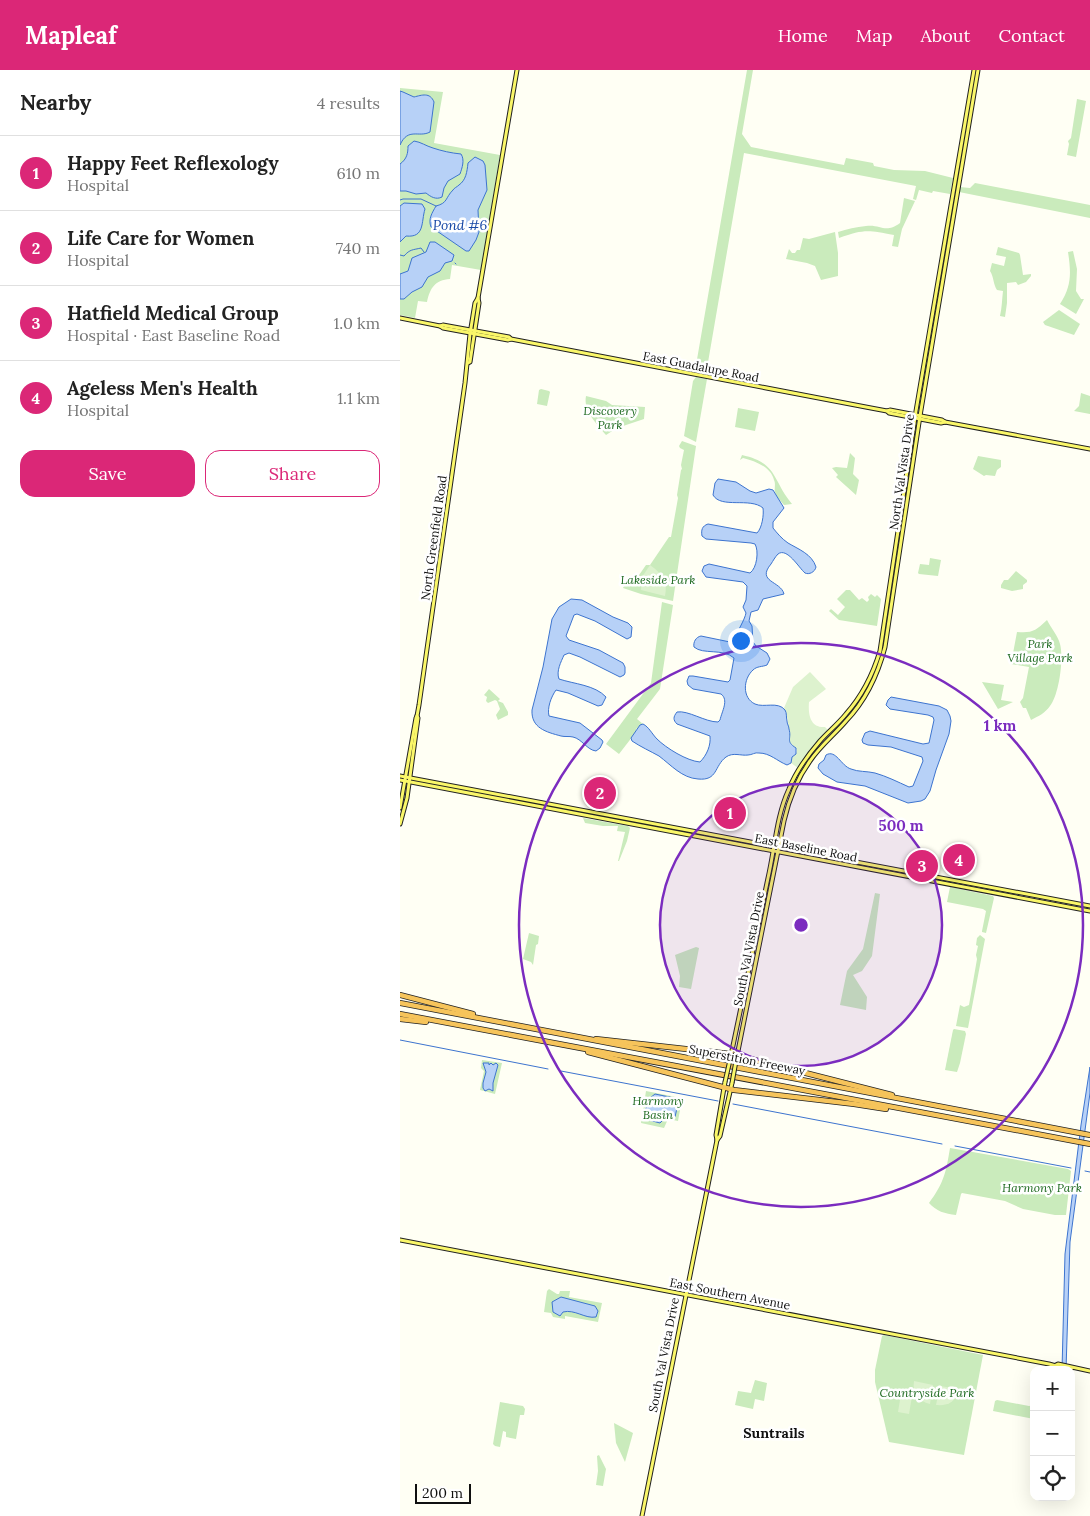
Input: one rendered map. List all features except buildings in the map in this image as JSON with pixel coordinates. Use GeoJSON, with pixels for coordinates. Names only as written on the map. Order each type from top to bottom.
{"type":"FeatureCollection","features":[{"type":"Feature","properties":{"kind":"highway"},"geometry":{"type":"LineString","coordinates":[[400,995],[509,1024]]}},
{"type":"Feature","properties":{"kind":"highway"},"geometry":{"type":"LineString","coordinates":[[400,1003],[509,1024]]}},
{"type":"Feature","properties":{"kind":"highway","name":"Superstition Freeway"},"geometry":{"type":"LineString","coordinates":[[400,1014],[1090,1144]]}},
{"type":"Feature","properties":{"kind":"highway"},"geometry":{"type":"LineString","coordinates":[[400,1019],[445,1023]]}},
{"type":"Feature","properties":{"kind":"highway","name":"Superstition Freeway"},"geometry":{"type":"LineString","coordinates":[[509,1024],[1090,1135]]}},
{"type":"Feature","properties":{"kind":"highway"},"geometry":{"type":"LineString","coordinates":[[587,1040],[598,1039],[731,1054],[737,1058],[932,1106]]}},
{"type":"Feature","properties":{"kind":"highway"},"geometry":{"type":"LineString","coordinates":[[555,1043],[731,1090],[854,1104],[889,1110],[900,1109]]}},
{"type":"Feature","properties":{"kind":"main road"},"geometry":{"type":"LineString","coordinates":[[472,332],[478,306],[517,70]]}},
{"type":"Feature","properties":{"kind":"main road"},"geometry":{"type":"LineString","coordinates":[[974,70],[974,82],[976,84]]}},
{"type":"Feature","properties":{"kind":"main road","name":"North Val Vista Drive"},"geometry":{"type":"LineString","coordinates":[[777,849],[780,813],[795,777],[812,750],[857,701],[877,660],[883,636],[974,70]]}},
{"type":"Feature","properties":{"kind":"main road","name":"North Val Vista Drive"},"geometry":{"type":"LineString","coordinates":[[917,417],[978,70]]}},
{"type":"Feature","properties":{"kind":"main road"},"geometry":{"type":"LineString","coordinates":[[472,332],[475,303],[478,298]]}},
{"type":"Feature","properties":{"kind":"main road","name":"East Guadalupe Road"},"geometry":{"type":"LineString","coordinates":[[400,318],[443,328],[509,337],[511,339],[887,411],[889,413],[942,420],[1090,449]]}},
{"type":"Feature","properties":{"kind":"main road","name":"North Greenfield Road"},"geometry":{"type":"LineString","coordinates":[[407,779],[468,363],[466,361],[472,332]]}},
{"type":"Feature","properties":{"kind":"main road","name":"East Baseline Road"},"geometry":{"type":"LineString","coordinates":[[400,776],[407,779],[732,843],[777,849],[1090,906]]}},
{"type":"Feature","properties":{"kind":"main road"},"geometry":{"type":"LineString","coordinates":[[400,808],[407,779]]}},
{"type":"Feature","properties":{"kind":"main road"},"geometry":{"type":"LineString","coordinates":[[400,824],[405,808],[407,779]]}},
{"type":"Feature","properties":{"kind":"main road","name":"East Baseline Road"},"geometry":{"type":"LineString","coordinates":[[400,780],[407,779]]}},
{"type":"Feature","properties":{"kind":"main road","name":"East Baseline Road"},"geometry":{"type":"LineString","coordinates":[[552,807],[744,841],[1090,910]]}},
{"type":"Feature","properties":{"kind":"main road"},"geometry":{"type":"LineString","coordinates":[[732,843],[734,841],[744,841]]}},
{"type":"Feature","properties":{"kind":"main road","name":"South Val Vista Drive"},"geometry":{"type":"LineString","coordinates":[[642,1516],[717,1140],[716,1135],[725,1082],[766,889],[777,849]]}},
{"type":"Feature","properties":{"kind":"main road","name":"South Val Vista Drive"},"geometry":{"type":"LineString","coordinates":[[717,1140],[720,1136],[731,1090],[777,849]]}},
{"type":"Feature","properties":{"kind":"main road"},"geometry":{"type":"LineString","coordinates":[[766,889],[767,906]]}},
{"type":"Feature","properties":{"kind":"main road"},"geometry":{"type":"LineString","coordinates":[[1062,905],[1063,903],[1072,903]]}},
{"type":"Feature","properties":{"kind":"main road","name":"East Southern Avenue"},"geometry":{"type":"LineString","coordinates":[[400,1240],[1090,1371]]}},
{"type":"Feature","properties":{"kind":"green space"},"geometry":{"type":"Polygon","coordinates":[[[747,70],[753,70],[742,134],[751,147],[844,165],[846,158],[873,163],[874,166],[894,170],[925,171],[953,178],[950,194],[919,190],[916,200],[913,199],[916,186],[744,153],[706,374],[695,371],[747,70]]]}},
{"type":"Feature","properties":{"kind":"green space"},"geometry":{"type":"Polygon","coordinates":[[[400,88],[443,92],[434,143],[500,155],[481,270],[452,265],[450,279],[440,281],[434,286],[427,302],[418,301],[415,318],[400,315],[400,88]]]}},
{"type":"Feature","properties":{"kind":"green space"},"geometry":{"type":"Polygon","coordinates":[[[1077,99],[1086,101],[1076,157],[1067,155],[1077,99]]]}},
{"type":"Feature","properties":{"kind":"green space"},"geometry":{"type":"Polygon","coordinates":[[[975,183],[1090,205],[1090,218],[959,192],[960,187],[970,188],[975,183]]]}},
{"type":"Feature","properties":{"kind":"green space"},"geometry":{"type":"Polygon","coordinates":[[[904,198],[915,201],[902,229],[898,247],[892,246],[894,235],[878,232],[866,231],[839,238],[838,232],[852,228],[871,226],[890,228],[900,223],[904,198]]]}},
{"type":"Feature","properties":{"kind":"green space"},"geometry":{"type":"Polygon","coordinates":[[[835,232],[838,253],[838,276],[821,280],[815,266],[786,259],[789,249],[792,253],[800,250],[803,238],[809,239],[835,232]]]}},
{"type":"Feature","properties":{"kind":"green space"},"geometry":{"type":"Polygon","coordinates":[[[998,247],[1019,253],[1023,275],[1031,274],[1026,282],[1018,285],[1016,282],[1007,283],[1005,317],[1000,316],[1003,291],[997,290],[990,271],[992,263],[1004,266],[1006,257],[996,255],[998,247]]]}},
{"type":"Feature","properties":{"kind":"green space"},"geometry":{"type":"Polygon","coordinates":[[[1073,251],[1077,269],[1076,291],[1081,299],[1084,299],[1076,314],[1060,304],[1067,291],[1070,279],[1068,252],[1073,251]]]}},
{"type":"Feature","properties":{"kind":"green space"},"geometry":{"type":"Polygon","coordinates":[[[1059,310],[1080,324],[1074,335],[1045,325],[1043,322],[1059,310]]]}},
{"type":"Feature","properties":{"kind":"green space"},"geometry":{"type":"Polygon","coordinates":[[[696,377],[707,379],[696,442],[684,436],[693,381],[696,377]]]}},
{"type":"Feature","properties":{"kind":"green space"},"geometry":{"type":"Polygon","coordinates":[[[539,390],[550,392],[547,406],[537,404],[539,390]]]}},
{"type":"Feature","properties":{"kind":"green space"},"geometry":{"type":"Polygon","coordinates":[[[1081,393],[1090,396],[1090,414],[1074,411],[1079,406],[1081,393]]]}},
{"type":"Feature","properties":{"kind":"green space","name":"Discovery Park"},"geometry":{"type":"Polygon","coordinates":[[[586,396],[606,401],[612,405],[645,407],[644,419],[617,428],[606,435],[589,412],[586,396]]]}},
{"type":"Feature","properties":{"kind":"green space"},"geometry":{"type":"Polygon","coordinates":[[[738,408],[759,412],[755,431],[735,427],[738,408]]]}},
{"type":"Feature","properties":{"kind":"green space","name":"Lakeside Park"},"geometry":{"type":"Polygon","coordinates":[[[682,441],[696,446],[673,601],[623,588],[626,582],[637,578],[646,565],[650,565],[669,537],[671,537],[682,469],[684,450],[679,446],[682,441]]]}},
{"type":"Feature","properties":{"kind":"green space"},"geometry":{"type":"Polygon","coordinates":[[[850,453],[855,458],[853,474],[859,480],[856,495],[836,477],[838,475],[832,468],[847,468],[850,453]]]}},
{"type":"Feature","properties":{"kind":"green space"},"geometry":{"type":"Polygon","coordinates":[[[742,455],[754,458],[768,468],[792,504],[784,505],[777,497],[775,482],[766,468],[743,458],[740,460],[742,455]]]}},
{"type":"Feature","properties":{"kind":"green space"},"geometry":{"type":"Polygon","coordinates":[[[978,456],[1001,460],[1001,467],[997,470],[995,476],[984,476],[973,469],[978,456]]]}},
{"type":"Feature","properties":{"kind":"green space"},"geometry":{"type":"Polygon","coordinates":[[[930,558],[941,560],[938,576],[918,573],[920,564],[929,565],[930,558]]]}},
{"type":"Feature","properties":{"kind":"green space"},"geometry":{"type":"Polygon","coordinates":[[[650,565],[658,571],[665,582],[665,596],[641,590],[642,577],[650,565]]]}},
{"type":"Feature","properties":{"kind":"green space"},"geometry":{"type":"Polygon","coordinates":[[[1016,571],[1027,580],[1023,585],[1023,589],[1012,591],[1001,588],[1004,580],[1008,580],[1016,571]]]}},
{"type":"Feature","properties":{"kind":"green space"},"geometry":{"type":"Polygon","coordinates":[[[846,590],[850,590],[859,600],[862,598],[867,602],[871,594],[875,597],[877,595],[881,599],[877,626],[839,620],[829,611],[831,609],[838,615],[845,607],[837,599],[846,590]]]}},
{"type":"Feature","properties":{"kind":"green space"},"geometry":{"type":"Polygon","coordinates":[[[662,602],[673,605],[660,689],[637,719],[643,724],[636,729],[636,732],[619,754],[606,744],[651,683],[662,602]]]}},
{"type":"Feature","properties":{"kind":"green space","name":"Park Village Park"},"geometry":{"type":"Polygon","coordinates":[[[1047,620],[1060,644],[1060,676],[1056,694],[1050,706],[1039,716],[1031,720],[1026,708],[1023,708],[1020,702],[1023,698],[1029,667],[1011,664],[1017,632],[1034,630],[1047,620]]]}},
{"type":"Feature","properties":{"kind":"green space"},"geometry":{"type":"Polygon","coordinates":[[[810,672],[826,689],[809,702],[811,719],[816,725],[825,727],[829,731],[811,749],[798,768],[791,763],[792,757],[796,754],[797,750],[789,742],[788,720],[784,708],[793,687],[810,672]]]}},
{"type":"Feature","properties":{"kind":"green space"},"geometry":{"type":"Polygon","coordinates":[[[982,682],[1004,685],[1001,700],[1013,702],[998,709],[982,682]]]}},
{"type":"Feature","properties":{"kind":"green space"},"geometry":{"type":"Polygon","coordinates":[[[489,689],[500,699],[498,701],[503,703],[508,712],[508,715],[498,720],[496,715],[500,709],[497,701],[488,703],[486,701],[487,697],[484,695],[489,689]]]}},
{"type":"Feature","properties":{"kind":"green space"},"geometry":{"type":"Polygon","coordinates":[[[583,818],[628,826],[630,828],[619,861],[625,832],[617,831],[618,826],[585,823],[583,818]]]}},
{"type":"Feature","properties":{"kind":"green space"},"geometry":{"type":"Polygon","coordinates":[[[950,887],[993,896],[986,933],[982,931],[986,911],[947,902],[950,887]]]}},
{"type":"Feature","properties":{"kind":"green space"},"geometry":{"type":"Polygon","coordinates":[[[875,893],[880,894],[872,956],[862,971],[853,975],[867,997],[866,1010],[840,1005],[847,971],[863,949],[875,893]]]}},
{"type":"Feature","properties":{"kind":"green space"},"geometry":{"type":"Polygon","coordinates":[[[529,933],[539,936],[533,965],[531,962],[523,959],[529,933]]]}},
{"type":"Feature","properties":{"kind":"green space"},"geometry":{"type":"Polygon","coordinates":[[[980,935],[985,939],[968,1028],[956,1026],[960,1005],[964,1007],[969,1005],[977,959],[977,938],[980,935]]]}},
{"type":"Feature","properties":{"kind":"green space"},"geometry":{"type":"Polygon","coordinates":[[[696,947],[699,948],[691,989],[679,987],[680,976],[675,955],[696,947]]]}},
{"type":"Feature","properties":{"kind":"green space"},"geometry":{"type":"Polygon","coordinates":[[[954,1029],[965,1031],[966,1034],[957,1072],[945,1070],[954,1029]]]}},
{"type":"Feature","properties":{"kind":"green space"},"geometry":{"type":"Polygon","coordinates":[[[482,1060],[502,1063],[495,1094],[480,1090],[484,1071],[481,1068],[482,1060]]]}},
{"type":"Feature","properties":{"kind":"green space","name":"Harmony Basin"},"geometry":{"type":"Polygon","coordinates":[[[646,1091],[681,1098],[678,1121],[668,1119],[664,1128],[641,1123],[646,1091]]]}},
{"type":"Feature","properties":{"kind":"green space","name":"Harmony Park"},"geometry":{"type":"Polygon","coordinates":[[[950,1148],[1068,1169],[1071,1171],[1066,1215],[1055,1215],[1023,1209],[1005,1201],[962,1193],[956,1215],[938,1210],[929,1203],[944,1177],[950,1148]]]}},
{"type":"Feature","properties":{"kind":"green space"},"geometry":{"type":"Polygon","coordinates":[[[549,1289],[557,1294],[560,1291],[570,1291],[569,1297],[602,1303],[598,1322],[565,1316],[565,1319],[553,1317],[551,1313],[544,1312],[547,1291],[549,1289]]]}},
{"type":"Feature","properties":{"kind":"green space","name":"Countryside Park"},"geometry":{"type":"Polygon","coordinates":[[[882,1336],[983,1355],[964,1455],[889,1442],[875,1382],[875,1370],[882,1336]]]}},
{"type":"Feature","properties":{"kind":"green space"},"geometry":{"type":"Polygon","coordinates":[[[755,1380],[767,1383],[764,1401],[755,1399],[753,1409],[735,1405],[738,1391],[751,1393],[755,1380]]]}},
{"type":"Feature","properties":{"kind":"green space"},"geometry":{"type":"Polygon","coordinates":[[[914,1381],[933,1385],[930,1404],[922,1401],[917,1396],[914,1389],[914,1381]]]}},
{"type":"Feature","properties":{"kind":"green space"},"geometry":{"type":"Polygon","coordinates":[[[940,1386],[959,1389],[954,1400],[944,1405],[936,1405],[940,1386]]]}},
{"type":"Feature","properties":{"kind":"green space"},"geometry":{"type":"Polygon","coordinates":[[[901,1394],[912,1396],[909,1414],[898,1412],[901,1394]]]}},
{"type":"Feature","properties":{"kind":"green space"},"geometry":{"type":"Polygon","coordinates":[[[995,1401],[1030,1406],[1030,1418],[993,1411],[995,1401]]]}},
{"type":"Feature","properties":{"kind":"green space"},"geometry":{"type":"Polygon","coordinates":[[[500,1402],[523,1406],[525,1409],[524,1415],[520,1415],[516,1439],[506,1437],[506,1432],[503,1431],[500,1447],[493,1444],[500,1402]]]}},
{"type":"Feature","properties":{"kind":"green space"},"geometry":{"type":"Polygon","coordinates":[[[614,1423],[633,1433],[625,1462],[616,1443],[614,1423]]]}},
{"type":"Feature","properties":{"kind":"green space"},"geometry":{"type":"Polygon","coordinates":[[[599,1455],[606,1469],[603,1486],[596,1485],[598,1471],[597,1456],[599,1455]]]}},
{"type":"Feature","properties":{"kind":"water"},"geometry":{"type":"Polygon","coordinates":[[[400,91],[414,97],[428,95],[434,102],[430,132],[407,136],[400,145],[400,91]]]}},
{"type":"Feature","properties":{"kind":"water"},"geometry":{"type":"Polygon","coordinates":[[[414,141],[440,150],[461,154],[462,156],[463,164],[460,174],[448,181],[440,198],[432,197],[426,193],[416,194],[400,191],[400,164],[407,156],[408,146],[414,141]]]}},
{"type":"Feature","properties":{"kind":"water","name":"Pond #6"},"geometry":{"type":"Polygon","coordinates":[[[475,157],[483,161],[485,165],[487,190],[478,210],[479,232],[469,251],[466,251],[431,227],[430,221],[436,206],[445,202],[453,189],[463,181],[467,173],[468,163],[475,157]]]}},
{"type":"Feature","properties":{"kind":"water"},"geometry":{"type":"Polygon","coordinates":[[[404,203],[422,204],[425,209],[419,232],[412,236],[406,236],[400,242],[400,206],[404,203]]]}},
{"type":"Feature","properties":{"kind":"water"},"geometry":{"type":"Polygon","coordinates":[[[430,242],[435,242],[454,255],[452,261],[445,263],[440,271],[428,277],[422,287],[404,299],[400,299],[400,274],[408,271],[412,258],[426,252],[430,242]]]}},
{"type":"Feature","properties":{"kind":"water"},"geometry":{"type":"Polygon","coordinates":[[[718,479],[736,482],[756,493],[769,489],[773,490],[784,508],[773,522],[773,528],[786,541],[808,555],[816,567],[812,573],[805,573],[785,553],[778,554],[766,574],[771,581],[779,586],[784,594],[763,599],[758,610],[751,612],[749,621],[752,626],[753,642],[767,653],[770,659],[767,665],[756,668],[747,678],[746,693],[755,704],[775,705],[785,710],[790,732],[790,742],[796,748],[796,754],[792,757],[791,763],[787,765],[763,753],[731,755],[722,761],[709,778],[698,779],[682,774],[659,756],[632,741],[631,738],[640,725],[643,724],[671,750],[683,757],[700,762],[708,750],[710,736],[677,724],[674,720],[675,715],[677,712],[681,712],[708,720],[718,722],[720,720],[724,706],[723,696],[693,689],[688,685],[687,681],[689,676],[693,676],[728,682],[734,658],[724,653],[702,651],[694,647],[694,643],[701,636],[732,641],[746,613],[743,607],[746,600],[747,586],[743,582],[706,577],[702,571],[704,566],[709,564],[750,573],[756,563],[757,551],[755,544],[751,543],[706,539],[702,536],[702,530],[708,524],[757,533],[763,518],[763,508],[751,503],[729,502],[717,499],[713,495],[715,483],[718,479]]]}},
{"type":"Feature","properties":{"kind":"water"},"geometry":{"type":"Polygon","coordinates":[[[571,599],[582,600],[628,623],[632,627],[631,637],[627,639],[595,621],[577,614],[574,615],[566,636],[569,640],[599,650],[623,663],[625,667],[624,675],[620,677],[569,653],[564,655],[559,667],[559,679],[590,687],[606,697],[602,705],[598,706],[556,690],[549,706],[549,716],[580,723],[602,740],[600,748],[596,751],[590,749],[576,738],[545,731],[537,725],[532,716],[552,619],[559,607],[571,599]]]}},
{"type":"Feature","properties":{"kind":"water"},"geometry":{"type":"Polygon","coordinates":[[[891,697],[939,706],[947,710],[950,716],[949,734],[930,791],[925,799],[921,801],[908,803],[865,786],[837,782],[823,774],[818,768],[826,755],[833,754],[851,769],[875,773],[909,787],[913,786],[923,761],[922,757],[891,747],[868,745],[863,743],[862,740],[865,733],[870,731],[923,744],[929,743],[933,717],[890,709],[886,705],[891,697]]]}},
{"type":"Feature","properties":{"kind":"water"},"geometry":{"type":"Polygon","coordinates":[[[483,1063],[489,1063],[489,1065],[491,1063],[493,1065],[496,1063],[498,1065],[493,1083],[493,1091],[489,1089],[485,1091],[483,1088],[486,1072],[483,1063]]]}},
{"type":"Feature","properties":{"kind":"water"},"geometry":{"type":"Polygon","coordinates":[[[1090,1067],[1090,1093],[1070,1242],[1066,1366],[1062,1366],[1065,1254],[1090,1067]]]}},
{"type":"Feature","properties":{"kind":"water","name":"Harmony Basin"},"geometry":{"type":"Polygon","coordinates":[[[655,1094],[679,1099],[675,1117],[666,1117],[660,1123],[645,1119],[647,1113],[645,1111],[650,1098],[655,1094]]]}},
{"type":"Feature","properties":{"kind":"water"},"geometry":{"type":"Polygon","coordinates":[[[561,1297],[595,1306],[598,1311],[596,1317],[588,1317],[567,1311],[563,1312],[560,1316],[553,1312],[552,1302],[561,1297]]]}},
{"type":"Feature","properties":{"kind":"waterway"},"geometry":{"type":"LineString","coordinates":[[400,200],[421,199],[436,206]]}},
{"type":"Feature","properties":{"kind":"waterway"},"geometry":{"type":"LineString","coordinates":[[400,255],[404,256],[410,251],[421,248],[424,252]]}},
{"type":"Feature","properties":{"kind":"waterway"},"geometry":{"type":"LineString","coordinates":[[400,1040],[548,1069]]}},
{"type":"Feature","properties":{"kind":"waterway"},"geometry":{"type":"LineString","coordinates":[[561,1071],[718,1101]]}},
{"type":"Feature","properties":{"kind":"waterway"},"geometry":{"type":"LineString","coordinates":[[733,1104],[942,1144]]}},
{"type":"Feature","properties":{"kind":"waterway"},"geometry":{"type":"LineString","coordinates":[[955,1146],[1071,1168]]}},
{"type":"Feature","properties":{"kind":"waterway"},"geometry":{"type":"LineString","coordinates":[[1085,1171],[1090,1172]]}},
{"type":"Feature","properties":{"kind":"place","name":"Life Care for Women"},"geometry":{"type":"Point","coordinates":[600,793]}},
{"type":"Feature","properties":{"kind":"place","name":"Happy Feet Reflexology"},"geometry":{"type":"Point","coordinates":[730,813]}},
{"type":"Feature","properties":{"kind":"place","name":"Ageless Men's Health"},"geometry":{"type":"Point","coordinates":[959,860]}},
{"type":"Feature","properties":{"kind":"place","name":"Hatfield Medical Group"},"geometry":{"type":"Point","coordinates":[922,866]}},
{"type":"Feature","properties":{"kind":"district","name":"Suntrails"},"geometry":{"type":"Point","coordinates":[774,1433]}}]}
